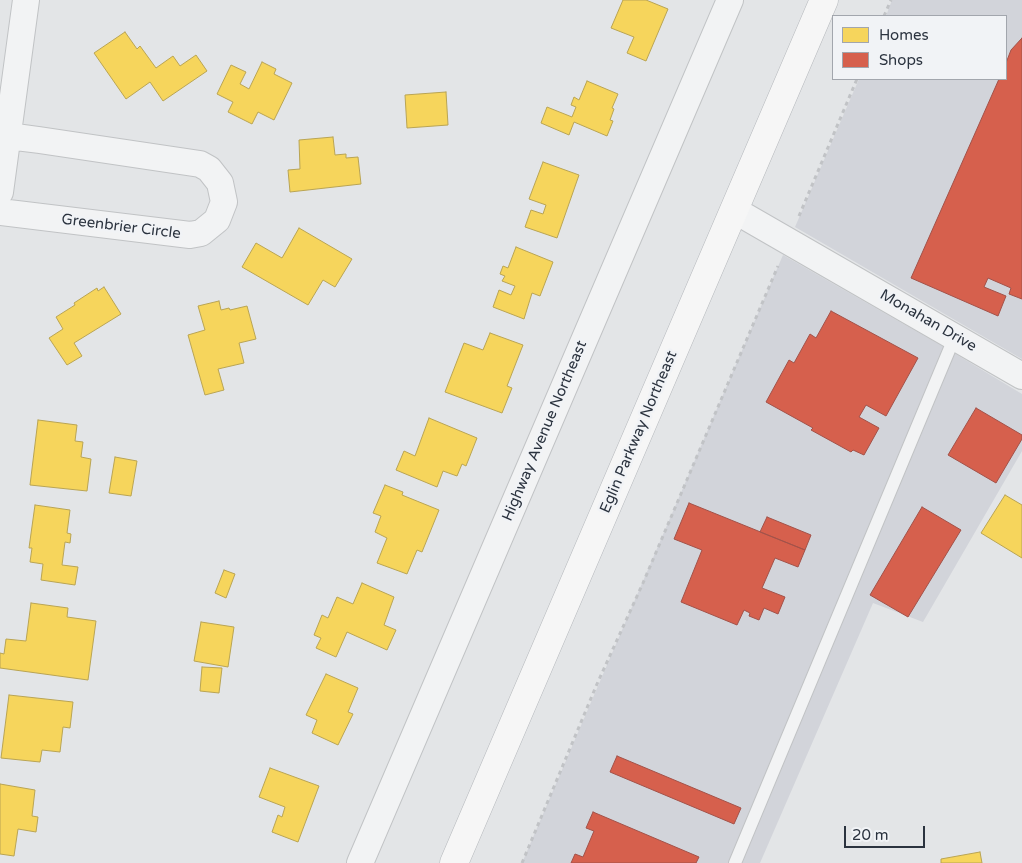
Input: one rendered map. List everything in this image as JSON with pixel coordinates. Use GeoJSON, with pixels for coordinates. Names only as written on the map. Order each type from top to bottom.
{"type":"FeatureCollection","features":[{"type":"Feature","properties":{"kind":"highway","name":"Eglin Parkway Northeast"},"geometry":{"type":"LineString","coordinates":[[454,863],[824,0]]}},
{"type":"Feature","properties":{"kind":"street"},"geometry":{"type":"LineString","coordinates":[[0,192],[26,0]]}},
{"type":"Feature","properties":{"kind":"street","name":"Highway Avenue Northeast"},"geometry":{"type":"LineString","coordinates":[[360,863],[730,0]]}},
{"type":"Feature","properties":{"kind":"street","name":"Greenbrier Circle"},"geometry":{"type":"LineString","coordinates":[[0,212],[190,235],[201,233],[217,220],[224,202],[220,183],[209,169],[200,164],[8,136]]}},
{"type":"Feature","properties":{"kind":"street","name":"Monahan Drive"},"geometry":{"type":"LineString","coordinates":[[734,210],[1022,376]]}},
{"type":"Feature","properties":{"kind":"lane"},"geometry":{"type":"LineString","coordinates":[[735,863],[955,336]]}},
{"type":"Feature","properties":{"kind":"path"},"geometry":{"type":"LineString","coordinates":[[884,15],[891,0]]}},
{"type":"Feature","properties":{"kind":"path"},"geometry":{"type":"LineString","coordinates":[[522,863],[857,80]]}},
{"type":"Feature","properties":{"kind":"shaded area"},"geometry":{"type":"Polygon","coordinates":[[[892,0],[1022,0],[1022,359],[795,227],[859,80],[1007,80],[1007,15],[886,15],[892,0]]]}},
{"type":"Feature","properties":{"kind":"shaded area"},"geometry":{"type":"Polygon","coordinates":[[[783,255],[1022,394],[1022,451],[923,622],[873,603],[760,863],[522,863],[783,255]]]}},
{"type":"Feature","properties":{"kind":"building: Homes"},"geometry":{"type":"Polygon","coordinates":[[[623,0],[646,0],[668,9],[646,61],[627,53],[634,37],[611,28],[623,0]]]}},
{"type":"Feature","properties":{"kind":"building: Homes"},"geometry":{"type":"Polygon","coordinates":[[[125,32],[137,49],[140,46],[156,68],[173,56],[180,66],[196,55],[207,71],[163,101],[150,82],[126,99],[94,53],[125,32]]]}},
{"type":"Feature","properties":{"kind":"building: Homes"},"geometry":{"type":"Polygon","coordinates":[[[262,62],[276,69],[274,74],[292,83],[274,120],[258,112],[252,124],[228,112],[233,102],[217,94],[231,65],[246,72],[240,84],[249,89],[262,62]]]}},
{"type":"Feature","properties":{"kind":"building: Homes"},"geometry":{"type":"Polygon","coordinates":[[[587,81],[618,94],[612,108],[614,109],[610,120],[613,121],[607,136],[574,122],[569,135],[541,123],[547,107],[572,117],[576,107],[571,105],[574,97],[579,100],[587,81]]]}},
{"type":"Feature","properties":{"kind":"building: Homes"},"geometry":{"type":"Polygon","coordinates":[[[446,92],[448,125],[407,128],[405,95],[446,92]]]}},
{"type":"Feature","properties":{"kind":"building: Homes"},"geometry":{"type":"Polygon","coordinates":[[[333,137],[335,155],[346,154],[346,158],[358,157],[361,184],[290,192],[288,170],[300,169],[299,140],[333,137]]]}},
{"type":"Feature","properties":{"kind":"building: Homes"},"geometry":{"type":"Polygon","coordinates":[[[543,162],[579,175],[557,238],[525,227],[531,210],[543,214],[546,205],[529,199],[543,162]]]}},
{"type":"Feature","properties":{"kind":"building: Homes"},"geometry":{"type":"Polygon","coordinates":[[[299,228],[352,259],[335,287],[323,280],[308,305],[242,267],[256,243],[282,258],[299,228]]]}},
{"type":"Feature","properties":{"kind":"building: Homes"},"geometry":{"type":"Polygon","coordinates":[[[516,247],[553,262],[540,296],[532,293],[524,319],[493,307],[499,290],[511,295],[515,286],[502,281],[505,276],[500,274],[503,266],[508,268],[516,247]]]}},
{"type":"Feature","properties":{"kind":"building: Homes"},"geometry":{"type":"Polygon","coordinates":[[[104,287],[121,314],[74,343],[82,356],[67,365],[49,338],[63,329],[56,317],[97,288],[98,291],[104,287]]]}},
{"type":"Feature","properties":{"kind":"building: Homes"},"geometry":{"type":"Polygon","coordinates":[[[219,301],[221,310],[247,306],[256,339],[239,343],[244,363],[218,369],[224,390],[205,395],[188,335],[205,330],[198,306],[219,301]]]}},
{"type":"Feature","properties":{"kind":"building: Homes"},"geometry":{"type":"Polygon","coordinates":[[[490,333],[523,345],[507,386],[512,388],[502,413],[445,392],[464,343],[483,350],[490,333]]]}},
{"type":"Feature","properties":{"kind":"building: Homes"},"geometry":{"type":"Polygon","coordinates":[[[429,418],[477,438],[466,466],[462,464],[457,476],[443,471],[437,487],[396,470],[404,451],[415,456],[429,418]]]}},
{"type":"Feature","properties":{"kind":"building: Homes"},"geometry":{"type":"Polygon","coordinates":[[[38,420],[77,425],[75,441],[83,442],[81,457],[91,459],[87,491],[30,485],[38,420]]]}},
{"type":"Feature","properties":{"kind":"building: Homes"},"geometry":{"type":"Polygon","coordinates":[[[115,457],[137,461],[131,496],[109,493],[115,457]]]}},
{"type":"Feature","properties":{"kind":"building: Homes"},"geometry":{"type":"Polygon","coordinates":[[[385,485],[403,492],[402,495],[439,510],[422,552],[417,550],[407,574],[377,563],[387,538],[375,532],[381,516],[373,513],[385,485]]]}},
{"type":"Feature","properties":{"kind":"building: Homes"},"geometry":{"type":"Polygon","coordinates":[[[1005,495],[1022,505],[1022,558],[981,533],[1005,495]]]}},
{"type":"Feature","properties":{"kind":"building: Homes"},"geometry":{"type":"Polygon","coordinates":[[[35,505],[70,510],[67,533],[71,534],[70,543],[65,542],[62,565],[78,567],[75,585],[41,580],[43,564],[30,562],[32,548],[29,548],[35,505]]]}},
{"type":"Feature","properties":{"kind":"building: Homes"},"geometry":{"type":"Polygon","coordinates":[[[224,570],[235,574],[226,598],[215,593],[224,570]]]}},
{"type":"Feature","properties":{"kind":"building: Homes"},"geometry":{"type":"Polygon","coordinates":[[[362,583],[394,597],[384,625],[396,630],[387,650],[347,632],[336,657],[316,648],[321,638],[314,635],[322,615],[328,618],[337,597],[353,604],[362,583]]]}},
{"type":"Feature","properties":{"kind":"building: Homes"},"geometry":{"type":"Polygon","coordinates":[[[31,603],[68,608],[67,617],[96,621],[88,680],[0,668],[0,653],[4,654],[6,639],[26,641],[31,603]]]}},
{"type":"Feature","properties":{"kind":"building: Homes"},"geometry":{"type":"Polygon","coordinates":[[[201,622],[234,627],[228,667],[194,661],[201,622]]]}},
{"type":"Feature","properties":{"kind":"building: Homes"},"geometry":{"type":"Polygon","coordinates":[[[202,667],[222,668],[219,693],[200,691],[202,667]]]}},
{"type":"Feature","properties":{"kind":"building: Homes"},"geometry":{"type":"Polygon","coordinates":[[[326,674],[358,688],[348,712],[353,714],[338,745],[312,733],[317,720],[306,715],[326,674]]]}},
{"type":"Feature","properties":{"kind":"building: Homes"},"geometry":{"type":"Polygon","coordinates":[[[9,695],[73,702],[70,728],[63,727],[60,752],[42,750],[40,762],[1,758],[9,695]]]}},
{"type":"Feature","properties":{"kind":"building: Homes"},"geometry":{"type":"Polygon","coordinates":[[[270,768],[319,786],[298,842],[272,832],[278,815],[282,817],[285,807],[259,797],[270,768]]]}},
{"type":"Feature","properties":{"kind":"building: Homes"},"geometry":{"type":"Polygon","coordinates":[[[0,784],[35,790],[32,816],[38,817],[36,832],[18,829],[14,856],[0,854],[0,784]]]}},
{"type":"Feature","properties":{"kind":"building: Homes"},"geometry":{"type":"Polygon","coordinates":[[[980,852],[982,863],[941,863],[941,859],[980,852]]]}},
{"type":"Feature","properties":{"kind":"building: Shops"},"geometry":{"type":"Polygon","coordinates":[[[1022,38],[1022,299],[1009,294],[1011,288],[988,278],[984,287],[1006,296],[998,316],[911,278],[999,80],[1007,80],[1007,60],[1011,50],[1022,38]]]}},
{"type":"Feature","properties":{"kind":"building: Shops"},"geometry":{"type":"Polygon","coordinates":[[[831,311],[918,358],[886,416],[866,405],[859,417],[879,428],[864,455],[853,450],[851,452],[766,402],[789,360],[794,363],[810,334],[816,338],[831,311]]]}},
{"type":"Feature","properties":{"kind":"building: Shops"},"geometry":{"type":"Polygon","coordinates":[[[976,408],[1022,435],[1022,439],[996,483],[948,455],[976,408]]]}},
{"type":"Feature","properties":{"kind":"building: Shops"},"geometry":{"type":"Polygon","coordinates":[[[689,503],[805,550],[798,567],[775,558],[762,588],[785,597],[778,614],[764,608],[759,620],[749,616],[750,613],[744,610],[737,625],[681,602],[702,550],[674,539],[689,503]]]}},
{"type":"Feature","properties":{"kind":"building: Shops"},"geometry":{"type":"Polygon","coordinates":[[[922,507],[961,530],[908,617],[870,595],[922,507]]]}},
{"type":"Feature","properties":{"kind":"building: Shops"},"geometry":{"type":"Polygon","coordinates":[[[767,517],[811,535],[805,550],[760,532],[767,517]]]}},
{"type":"Feature","properties":{"kind":"building: Shops"},"geometry":{"type":"Polygon","coordinates":[[[617,756],[741,808],[734,824],[610,772],[617,756]]]}},
{"type":"Feature","properties":{"kind":"building: Shops"},"geometry":{"type":"Polygon","coordinates":[[[593,812],[699,857],[696,863],[571,863],[575,854],[583,857],[594,831],[586,828],[593,812]]]}}]}
